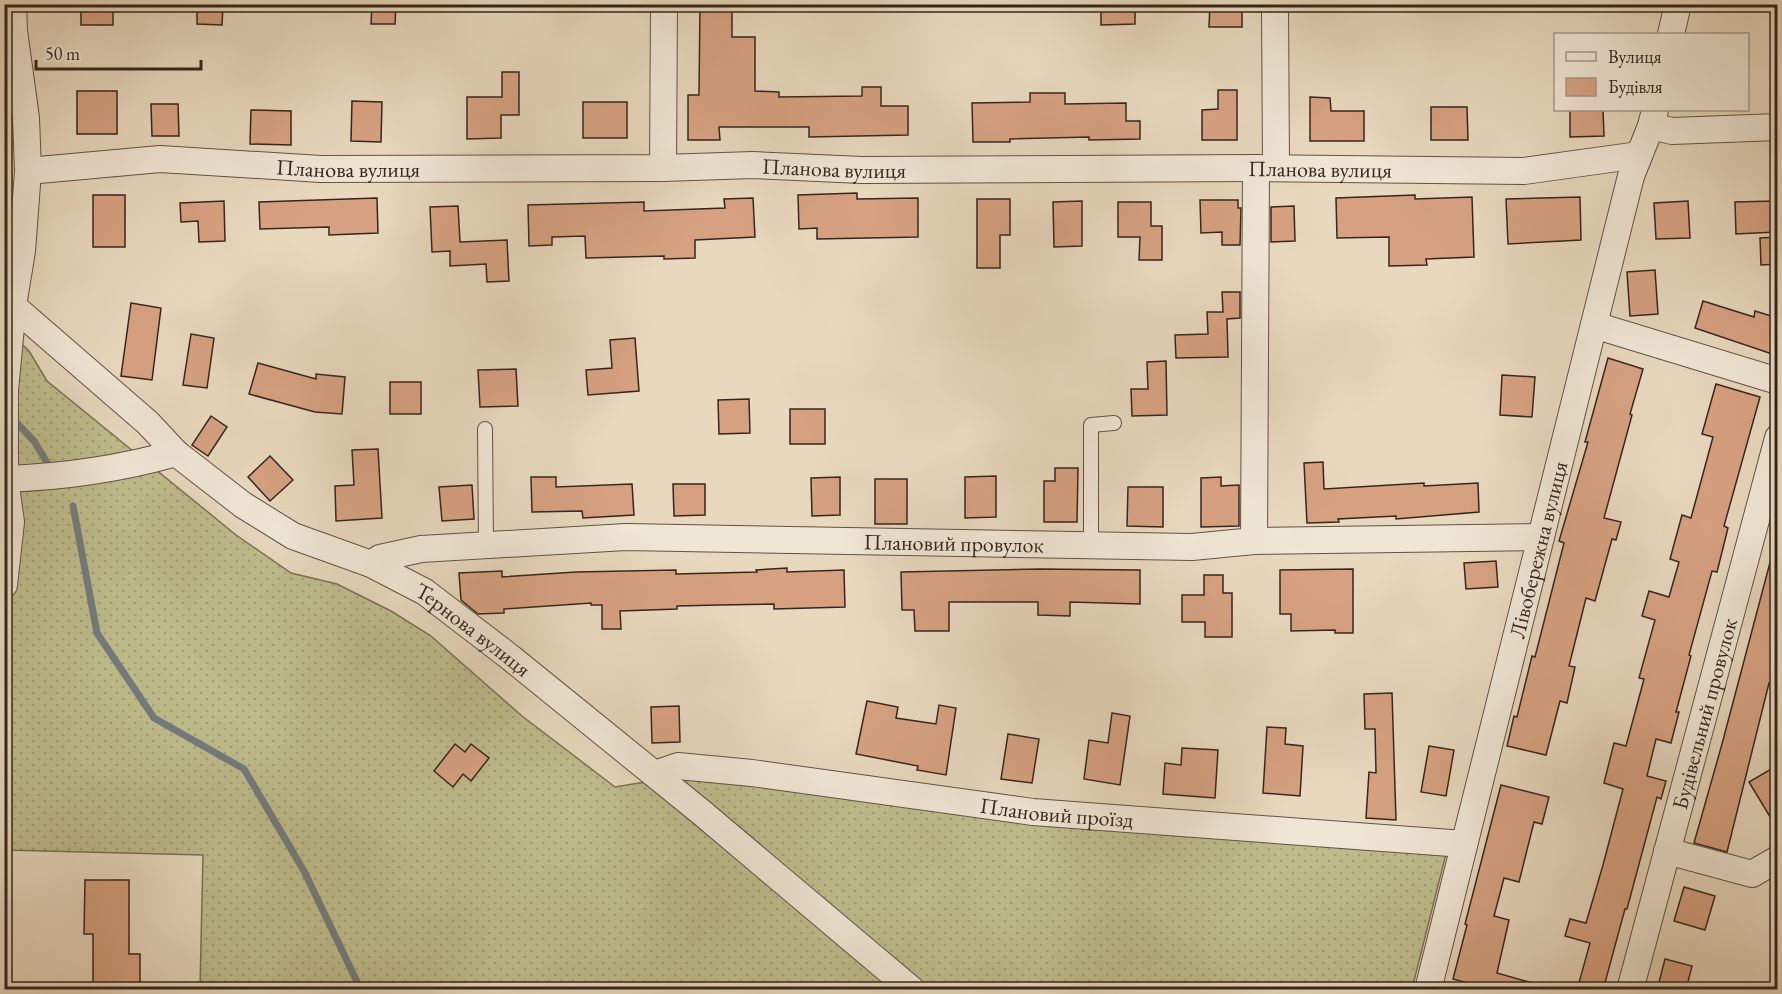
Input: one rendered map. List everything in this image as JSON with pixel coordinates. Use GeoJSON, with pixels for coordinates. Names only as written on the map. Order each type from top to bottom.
{"type":"FeatureCollection","features":[{"type":"Feature","properties":{"kind":"street"},"geometry":{"type":"LineString","coordinates":[[4,585],[11,522],[5,479],[5,390],[13,306],[22,251],[28,171],[26,118],[13,4]]}},
{"type":"Feature","properties":{"kind":"street"},"geometry":{"type":"LineString","coordinates":[[663,168],[664,4]]}},
{"type":"Feature","properties":{"kind":"street"},"geometry":{"type":"LineString","coordinates":[[1254,541],[1266,168],[1275,4]]}},
{"type":"Feature","properties":{"kind":"street"},"geometry":{"type":"LineString","coordinates":[[1671,33],[1678,4]]}},
{"type":"Feature","properties":{"kind":"street"},"geometry":{"type":"LineString","coordinates":[[1653,118],[1672,131],[1778,127]]}},
{"type":"Feature","properties":{"kind":"street","name":"Лівобережна вулиця"},"geometry":{"type":"LineString","coordinates":[[1428,990],[1631,176],[1653,118]]}},
{"type":"Feature","properties":{"kind":"street","name":"Планова вулиця"},"geometry":{"type":"LineString","coordinates":[[28,171],[160,159],[321,169],[663,168],[753,165],[862,170],[1266,168],[1524,171],[1639,155]]}},
{"type":"Feature","properties":{"kind":"street","name":"Тернова вулиця"},"geometry":{"type":"LineString","coordinates":[[13,306],[148,423],[176,453],[243,505],[293,536],[371,564],[425,592],[655,774],[912,990]]}},
{"type":"Feature","properties":{"kind":"street"},"geometry":{"type":"LineString","coordinates":[[1594,325],[1778,381]]}},
{"type":"Feature","properties":{"kind":"street","name":"Будівельний провулок"},"geometry":{"type":"LineString","coordinates":[[1630,990],[1778,438]]}},
{"type":"Feature","properties":{"kind":"street"},"geometry":{"type":"LineString","coordinates":[[5,479],[46,478],[128,465],[176,453]]}},
{"type":"Feature","properties":{"kind":"street","name":"Плановий провулок"},"geometry":{"type":"LineString","coordinates":[[371,564],[380,558],[420,549],[626,537],[1192,547],[1254,541],[1541,537]]}},
{"type":"Feature","properties":{"kind":"street","name":"Плановий проїзд"},"geometry":{"type":"LineString","coordinates":[[655,774],[678,766],[752,773],[1034,812],[1464,844]]}},
{"type":"Feature","properties":{"kind":"street"},"geometry":{"type":"LineString","coordinates":[[1667,851],[1752,874],[1778,859]]}},
{"type":"Feature","properties":{"kind":"lane"},"geometry":{"type":"LineString","coordinates":[[1091,544],[1091,425],[1114,423]]}},
{"type":"Feature","properties":{"kind":"lane"},"geometry":{"type":"LineString","coordinates":[[485,429],[486,545]]}},
{"type":"Feature","properties":{"kind":"shaded area"},"geometry":{"type":"Polygon","coordinates":[[[4,327],[29,351],[47,381],[236,535],[291,573],[337,584],[391,611],[431,636],[522,716],[615,787],[676,777],[1447,850],[1412,989],[200,989],[203,855],[5,850],[4,327]]]}},
{"type":"Feature","properties":{"kind":"building"},"geometry":{"type":"Polygon","coordinates":[[[81,4],[113,4],[113,25],[81,25],[81,4]]]}},
{"type":"Feature","properties":{"kind":"building"},"geometry":{"type":"Polygon","coordinates":[[[197,4],[223,4],[222,25],[197,24],[197,4]]]}},
{"type":"Feature","properties":{"kind":"building"},"geometry":{"type":"Polygon","coordinates":[[[372,4],[396,4],[395,24],[371,24],[372,4]]]}},
{"type":"Feature","properties":{"kind":"building"},"geometry":{"type":"Polygon","coordinates":[[[700,4],[732,4],[732,37],[755,37],[755,91],[779,92],[779,97],[862,96],[862,87],[881,87],[881,106],[908,106],[908,135],[809,137],[809,127],[719,127],[720,140],[688,140],[688,95],[699,95],[700,4]]]}},
{"type":"Feature","properties":{"kind":"building"},"geometry":{"type":"Polygon","coordinates":[[[1101,4],[1135,4],[1135,24],[1101,25],[1101,4]]]}},
{"type":"Feature","properties":{"kind":"building"},"geometry":{"type":"Polygon","coordinates":[[[1210,4],[1242,4],[1242,27],[1209,27],[1210,4]]]}},
{"type":"Feature","properties":{"kind":"building"},"geometry":{"type":"Polygon","coordinates":[[[502,72],[519,72],[519,115],[501,115],[501,138],[467,139],[467,97],[502,97],[502,72]]]}},
{"type":"Feature","properties":{"kind":"building"},"geometry":{"type":"Polygon","coordinates":[[[1218,90],[1237,90],[1237,140],[1202,140],[1202,110],[1218,109],[1218,90]]]}},
{"type":"Feature","properties":{"kind":"building"},"geometry":{"type":"Polygon","coordinates":[[[77,91],[117,91],[117,134],[77,134],[77,91]]]}},
{"type":"Feature","properties":{"kind":"building"},"geometry":{"type":"Polygon","coordinates":[[[1030,93],[1065,93],[1065,104],[1126,103],[1126,121],[1140,121],[1140,139],[1089,140],[1089,137],[973,142],[972,103],[1030,102],[1030,93]]]}},
{"type":"Feature","properties":{"kind":"building"},"geometry":{"type":"Polygon","coordinates":[[[1310,97],[1330,98],[1331,111],[1364,111],[1364,141],[1310,141],[1310,97]]]}},
{"type":"Feature","properties":{"kind":"building"},"geometry":{"type":"Polygon","coordinates":[[[352,101],[382,102],[381,142],[351,141],[352,101]]]}},
{"type":"Feature","properties":{"kind":"building"},"geometry":{"type":"Polygon","coordinates":[[[583,102],[627,102],[627,138],[583,138],[583,102]]]}},
{"type":"Feature","properties":{"kind":"building"},"geometry":{"type":"Polygon","coordinates":[[[151,104],[178,104],[179,136],[152,136],[151,104]]]}},
{"type":"Feature","properties":{"kind":"building"},"geometry":{"type":"Polygon","coordinates":[[[1431,107],[1467,107],[1468,140],[1431,140],[1431,107]]]}},
{"type":"Feature","properties":{"kind":"building"},"geometry":{"type":"Polygon","coordinates":[[[251,110],[291,111],[291,145],[250,144],[251,110]]]}},
{"type":"Feature","properties":{"kind":"building"},"geometry":{"type":"Polygon","coordinates":[[[1570,111],[1603,111],[1604,136],[1570,137],[1570,111]]]}},
{"type":"Feature","properties":{"kind":"building"},"geometry":{"type":"Polygon","coordinates":[[[857,193],[857,199],[918,198],[918,237],[817,239],[817,228],[799,229],[798,195],[857,193]]]}},
{"type":"Feature","properties":{"kind":"building"},"geometry":{"type":"Polygon","coordinates":[[[93,195],[125,195],[125,247],[93,247],[93,195]]]}},
{"type":"Feature","properties":{"kind":"building"},"geometry":{"type":"Polygon","coordinates":[[[1415,195],[1415,199],[1472,197],[1474,257],[1426,259],[1427,265],[1389,266],[1389,237],[1337,238],[1336,198],[1415,195]]]}},
{"type":"Feature","properties":{"kind":"building"},"geometry":{"type":"Polygon","coordinates":[[[1580,197],[1581,240],[1508,244],[1506,199],[1580,197]]]}},
{"type":"Feature","properties":{"kind":"building"},"geometry":{"type":"Polygon","coordinates":[[[377,198],[378,233],[329,235],[329,227],[260,229],[259,202],[377,198]]]}},
{"type":"Feature","properties":{"kind":"building"},"geometry":{"type":"Polygon","coordinates":[[[753,198],[755,237],[695,240],[695,258],[664,259],[664,256],[586,258],[585,236],[552,237],[552,245],[529,246],[528,205],[644,202],[644,211],[725,208],[724,199],[753,198]]]}},
{"type":"Feature","properties":{"kind":"building"},"geometry":{"type":"Polygon","coordinates":[[[977,199],[1010,199],[1010,235],[1000,235],[1000,268],[977,268],[977,199]]]}},
{"type":"Feature","properties":{"kind":"building"},"geometry":{"type":"Polygon","coordinates":[[[1200,200],[1238,200],[1238,208],[1241,208],[1240,245],[1222,245],[1222,232],[1201,233],[1200,200]]]}},
{"type":"Feature","properties":{"kind":"building"},"geometry":{"type":"Polygon","coordinates":[[[224,201],[225,241],[199,242],[198,221],[181,222],[180,203],[224,201]]]}},
{"type":"Feature","properties":{"kind":"building"},"geometry":{"type":"Polygon","coordinates":[[[1082,201],[1082,246],[1054,247],[1053,202],[1082,201]]]}},
{"type":"Feature","properties":{"kind":"building"},"geometry":{"type":"Polygon","coordinates":[[[1688,201],[1690,238],[1656,239],[1654,203],[1688,201]]]}},
{"type":"Feature","properties":{"kind":"building"},"geometry":{"type":"Polygon","coordinates":[[[1774,201],[1776,232],[1736,234],[1735,202],[1774,201]]]}},
{"type":"Feature","properties":{"kind":"building"},"geometry":{"type":"Polygon","coordinates":[[[1118,202],[1151,202],[1151,226],[1162,226],[1162,260],[1139,260],[1140,237],[1118,237],[1118,202]]]}},
{"type":"Feature","properties":{"kind":"building"},"geometry":{"type":"Polygon","coordinates":[[[458,206],[460,242],[507,240],[509,281],[487,282],[486,264],[450,266],[450,251],[432,252],[430,207],[458,206]]]}},
{"type":"Feature","properties":{"kind":"building"},"geometry":{"type":"Polygon","coordinates":[[[1294,206],[1295,241],[1271,242],[1271,207],[1294,206]]]}},
{"type":"Feature","properties":{"kind":"building"},"geometry":{"type":"Polygon","coordinates":[[[1778,237],[1778,264],[1761,265],[1760,238],[1778,237]]]}},
{"type":"Feature","properties":{"kind":"building"},"geometry":{"type":"Polygon","coordinates":[[[1655,270],[1658,314],[1630,316],[1627,272],[1655,270]]]}},
{"type":"Feature","properties":{"kind":"building"},"geometry":{"type":"Polygon","coordinates":[[[1222,292],[1240,292],[1240,318],[1227,319],[1228,357],[1176,358],[1175,335],[1208,334],[1207,312],[1223,312],[1222,292]]]}},
{"type":"Feature","properties":{"kind":"building"},"geometry":{"type":"Polygon","coordinates":[[[1703,301],[1754,317],[1755,311],[1778,318],[1778,356],[1695,328],[1703,301]]]}},
{"type":"Feature","properties":{"kind":"building"},"geometry":{"type":"Polygon","coordinates":[[[131,303],[161,308],[152,380],[121,376],[131,303]]]}},
{"type":"Feature","properties":{"kind":"building"},"geometry":{"type":"Polygon","coordinates":[[[191,334],[214,338],[207,388],[183,385],[191,334]]]}},
{"type":"Feature","properties":{"kind":"building"},"geometry":{"type":"Polygon","coordinates":[[[635,338],[639,391],[588,395],[586,370],[612,368],[610,340],[635,338]]]}},
{"type":"Feature","properties":{"kind":"building"},"geometry":{"type":"Polygon","coordinates":[[[1608,358],[1643,369],[1604,518],[1621,522],[1616,540],[1612,539],[1595,601],[1586,598],[1569,666],[1575,667],[1567,703],[1560,701],[1546,755],[1507,746],[1514,716],[1517,717],[1532,656],[1535,657],[1564,543],[1559,541],[1588,442],[1585,442],[1608,358]]]}},
{"type":"Feature","properties":{"kind":"building"},"geometry":{"type":"Polygon","coordinates":[[[1166,361],[1167,415],[1132,416],[1131,389],[1148,389],[1147,362],[1166,361]]]}},
{"type":"Feature","properties":{"kind":"building"},"geometry":{"type":"Polygon","coordinates":[[[258,363],[316,379],[316,374],[345,377],[342,414],[315,412],[249,394],[258,363]]]}},
{"type":"Feature","properties":{"kind":"building"},"geometry":{"type":"Polygon","coordinates":[[[516,369],[518,406],[480,407],[478,370],[516,369]]]}},
{"type":"Feature","properties":{"kind":"building"},"geometry":{"type":"Polygon","coordinates":[[[1502,375],[1535,377],[1532,417],[1500,415],[1502,375]]]}},
{"type":"Feature","properties":{"kind":"building"},"geometry":{"type":"Polygon","coordinates":[[[390,382],[421,382],[421,414],[390,414],[390,382]]]}},
{"type":"Feature","properties":{"kind":"building"},"geometry":{"type":"Polygon","coordinates":[[[1716,384],[1760,397],[1724,526],[1728,528],[1717,572],[1712,571],[1689,655],[1691,656],[1676,712],[1679,712],[1671,743],[1656,739],[1647,776],[1666,781],[1661,799],[1657,797],[1603,990],[1577,990],[1590,943],[1565,936],[1570,919],[1586,923],[1603,865],[1623,789],[1604,783],[1614,743],[1626,746],[1644,679],[1639,678],[1655,620],[1642,616],[1649,591],[1669,597],[1679,562],[1670,559],[1682,515],[1691,518],[1713,437],[1702,434],[1716,384]]]}},
{"type":"Feature","properties":{"kind":"building"},"geometry":{"type":"Polygon","coordinates":[[[749,399],[750,433],[719,434],[718,400],[749,399]]]}},
{"type":"Feature","properties":{"kind":"building"},"geometry":{"type":"Polygon","coordinates":[[[790,409],[825,409],[825,444],[790,444],[790,409]]]}},
{"type":"Feature","properties":{"kind":"building"},"geometry":{"type":"Polygon","coordinates":[[[211,416],[227,427],[208,456],[192,445],[211,416]]]}},
{"type":"Feature","properties":{"kind":"building"},"geometry":{"type":"Polygon","coordinates":[[[378,449],[382,518],[336,521],[335,486],[354,485],[352,450],[378,449]]]}},
{"type":"Feature","properties":{"kind":"building"},"geometry":{"type":"Polygon","coordinates":[[[270,456],[293,480],[270,501],[248,477],[270,456]]]}},
{"type":"Feature","properties":{"kind":"building"},"geometry":{"type":"Polygon","coordinates":[[[1323,462],[1324,489],[1424,483],[1424,486],[1478,483],[1479,512],[1396,519],[1396,516],[1338,519],[1339,522],[1307,523],[1304,463],[1323,462]]]}},
{"type":"Feature","properties":{"kind":"building"},"geometry":{"type":"Polygon","coordinates":[[[1055,468],[1078,468],[1077,522],[1044,522],[1044,481],[1055,481],[1055,468]]]}},
{"type":"Feature","properties":{"kind":"building"},"geometry":{"type":"Polygon","coordinates":[[[996,476],[996,517],[965,518],[965,477],[996,476]]]}},
{"type":"Feature","properties":{"kind":"building"},"geometry":{"type":"Polygon","coordinates":[[[531,477],[556,477],[556,487],[632,484],[634,515],[583,518],[582,511],[532,512],[531,477]]]}},
{"type":"Feature","properties":{"kind":"building"},"geometry":{"type":"Polygon","coordinates":[[[840,477],[840,515],[812,516],[811,478],[840,477]]]}},
{"type":"Feature","properties":{"kind":"building"},"geometry":{"type":"Polygon","coordinates":[[[1221,477],[1221,486],[1239,485],[1239,526],[1201,527],[1201,478],[1221,477]]]}},
{"type":"Feature","properties":{"kind":"building"},"geometry":{"type":"Polygon","coordinates":[[[875,479],[907,479],[907,524],[875,524],[875,479]]]}},
{"type":"Feature","properties":{"kind":"building"},"geometry":{"type":"Polygon","coordinates":[[[673,484],[705,484],[705,515],[674,516],[673,484]]]}},
{"type":"Feature","properties":{"kind":"building"},"geometry":{"type":"Polygon","coordinates":[[[472,485],[474,519],[442,521],[439,487],[472,485]]]}},
{"type":"Feature","properties":{"kind":"building"},"geometry":{"type":"Polygon","coordinates":[[[1128,487],[1163,487],[1163,527],[1127,526],[1128,487]]]}},
{"type":"Feature","properties":{"kind":"building"},"geometry":{"type":"Polygon","coordinates":[[[1772,555],[1778,555],[1778,686],[1769,683],[1727,852],[1694,843],[1772,555]]]}},
{"type":"Feature","properties":{"kind":"building"},"geometry":{"type":"Polygon","coordinates":[[[1496,561],[1498,587],[1466,589],[1464,563],[1496,561]]]}},
{"type":"Feature","properties":{"kind":"building"},"geometry":{"type":"Polygon","coordinates":[[[787,568],[787,572],[844,570],[845,607],[774,609],[774,604],[677,606],[677,609],[620,611],[621,629],[602,629],[602,605],[591,605],[591,603],[504,609],[504,613],[478,614],[461,600],[459,573],[502,571],[502,577],[576,572],[676,570],[676,574],[757,572],[756,570],[787,568]]]}},
{"type":"Feature","properties":{"kind":"building"},"geometry":{"type":"Polygon","coordinates":[[[1039,569],[1140,570],[1140,604],[1070,602],[1070,616],[1038,615],[1038,602],[949,602],[949,631],[915,631],[914,610],[902,610],[901,572],[1039,569]]]}},
{"type":"Feature","properties":{"kind":"building"},"geometry":{"type":"Polygon","coordinates":[[[1353,569],[1353,633],[1335,633],[1335,630],[1291,631],[1291,614],[1280,614],[1280,570],[1353,569]]]}},
{"type":"Feature","properties":{"kind":"building"},"geometry":{"type":"Polygon","coordinates":[[[1204,575],[1223,575],[1223,593],[1232,593],[1232,637],[1205,637],[1205,622],[1182,622],[1182,595],[1204,595],[1204,575]]]}},
{"type":"Feature","properties":{"kind":"building"},"geometry":{"type":"Polygon","coordinates":[[[1392,693],[1396,820],[1366,818],[1369,772],[1376,773],[1375,729],[1365,729],[1364,694],[1392,693]]]}},
{"type":"Feature","properties":{"kind":"building"},"geometry":{"type":"Polygon","coordinates":[[[867,701],[898,707],[896,718],[936,724],[939,705],[956,708],[946,775],[917,770],[918,766],[856,754],[867,701]]]}},
{"type":"Feature","properties":{"kind":"building"},"geometry":{"type":"Polygon","coordinates":[[[679,706],[680,742],[652,743],[651,707],[679,706]]]}},
{"type":"Feature","properties":{"kind":"building"},"geometry":{"type":"Polygon","coordinates":[[[1112,713],[1130,716],[1120,785],[1084,779],[1089,740],[1108,743],[1112,713]]]}},
{"type":"Feature","properties":{"kind":"building"},"geometry":{"type":"Polygon","coordinates":[[[1267,727],[1286,728],[1285,744],[1303,746],[1300,796],[1263,793],[1267,727]]]}},
{"type":"Feature","properties":{"kind":"building"},"geometry":{"type":"Polygon","coordinates":[[[1008,734],[1039,739],[1032,783],[1001,779],[1008,734]]]}},
{"type":"Feature","properties":{"kind":"building"},"geometry":{"type":"Polygon","coordinates":[[[455,744],[465,752],[471,744],[489,758],[471,781],[463,774],[453,787],[434,771],[455,744]]]}},
{"type":"Feature","properties":{"kind":"building"},"geometry":{"type":"Polygon","coordinates":[[[1429,746],[1454,750],[1446,796],[1421,792],[1429,746]]]}},
{"type":"Feature","properties":{"kind":"building"},"geometry":{"type":"Polygon","coordinates":[[[1182,748],[1218,750],[1215,798],[1163,794],[1165,763],[1181,765],[1182,748]]]}},
{"type":"Feature","properties":{"kind":"building"},"geometry":{"type":"Polygon","coordinates":[[[1778,765],[1778,830],[1749,782],[1778,765]]]}},
{"type":"Feature","properties":{"kind":"building"},"geometry":{"type":"Polygon","coordinates":[[[1501,785],[1549,797],[1542,824],[1534,822],[1519,882],[1504,878],[1494,916],[1509,920],[1497,973],[1536,984],[1536,990],[1493,990],[1453,979],[1501,785]]]}},
{"type":"Feature","properties":{"kind":"building"},"geometry":{"type":"Polygon","coordinates":[[[85,880],[129,880],[129,954],[140,954],[140,990],[93,990],[93,934],[84,934],[85,880]]]}},
{"type":"Feature","properties":{"kind":"building"},"geometry":{"type":"Polygon","coordinates":[[[1684,887],[1715,896],[1705,930],[1674,921],[1684,887]]]}},
{"type":"Feature","properties":{"kind":"building"},"geometry":{"type":"Polygon","coordinates":[[[1665,959],[1692,966],[1686,990],[1657,990],[1665,959]]]}},
{"type":"Feature","properties":{"kind":"waterway"},"geometry":{"type":"LineString","coordinates":[[13,419],[34,441],[49,466]]}},
{"type":"Feature","properties":{"kind":"waterway"},"geometry":{"type":"LineString","coordinates":[[73,506],[97,633],[154,718],[244,769],[304,871],[361,990]]}}]}
